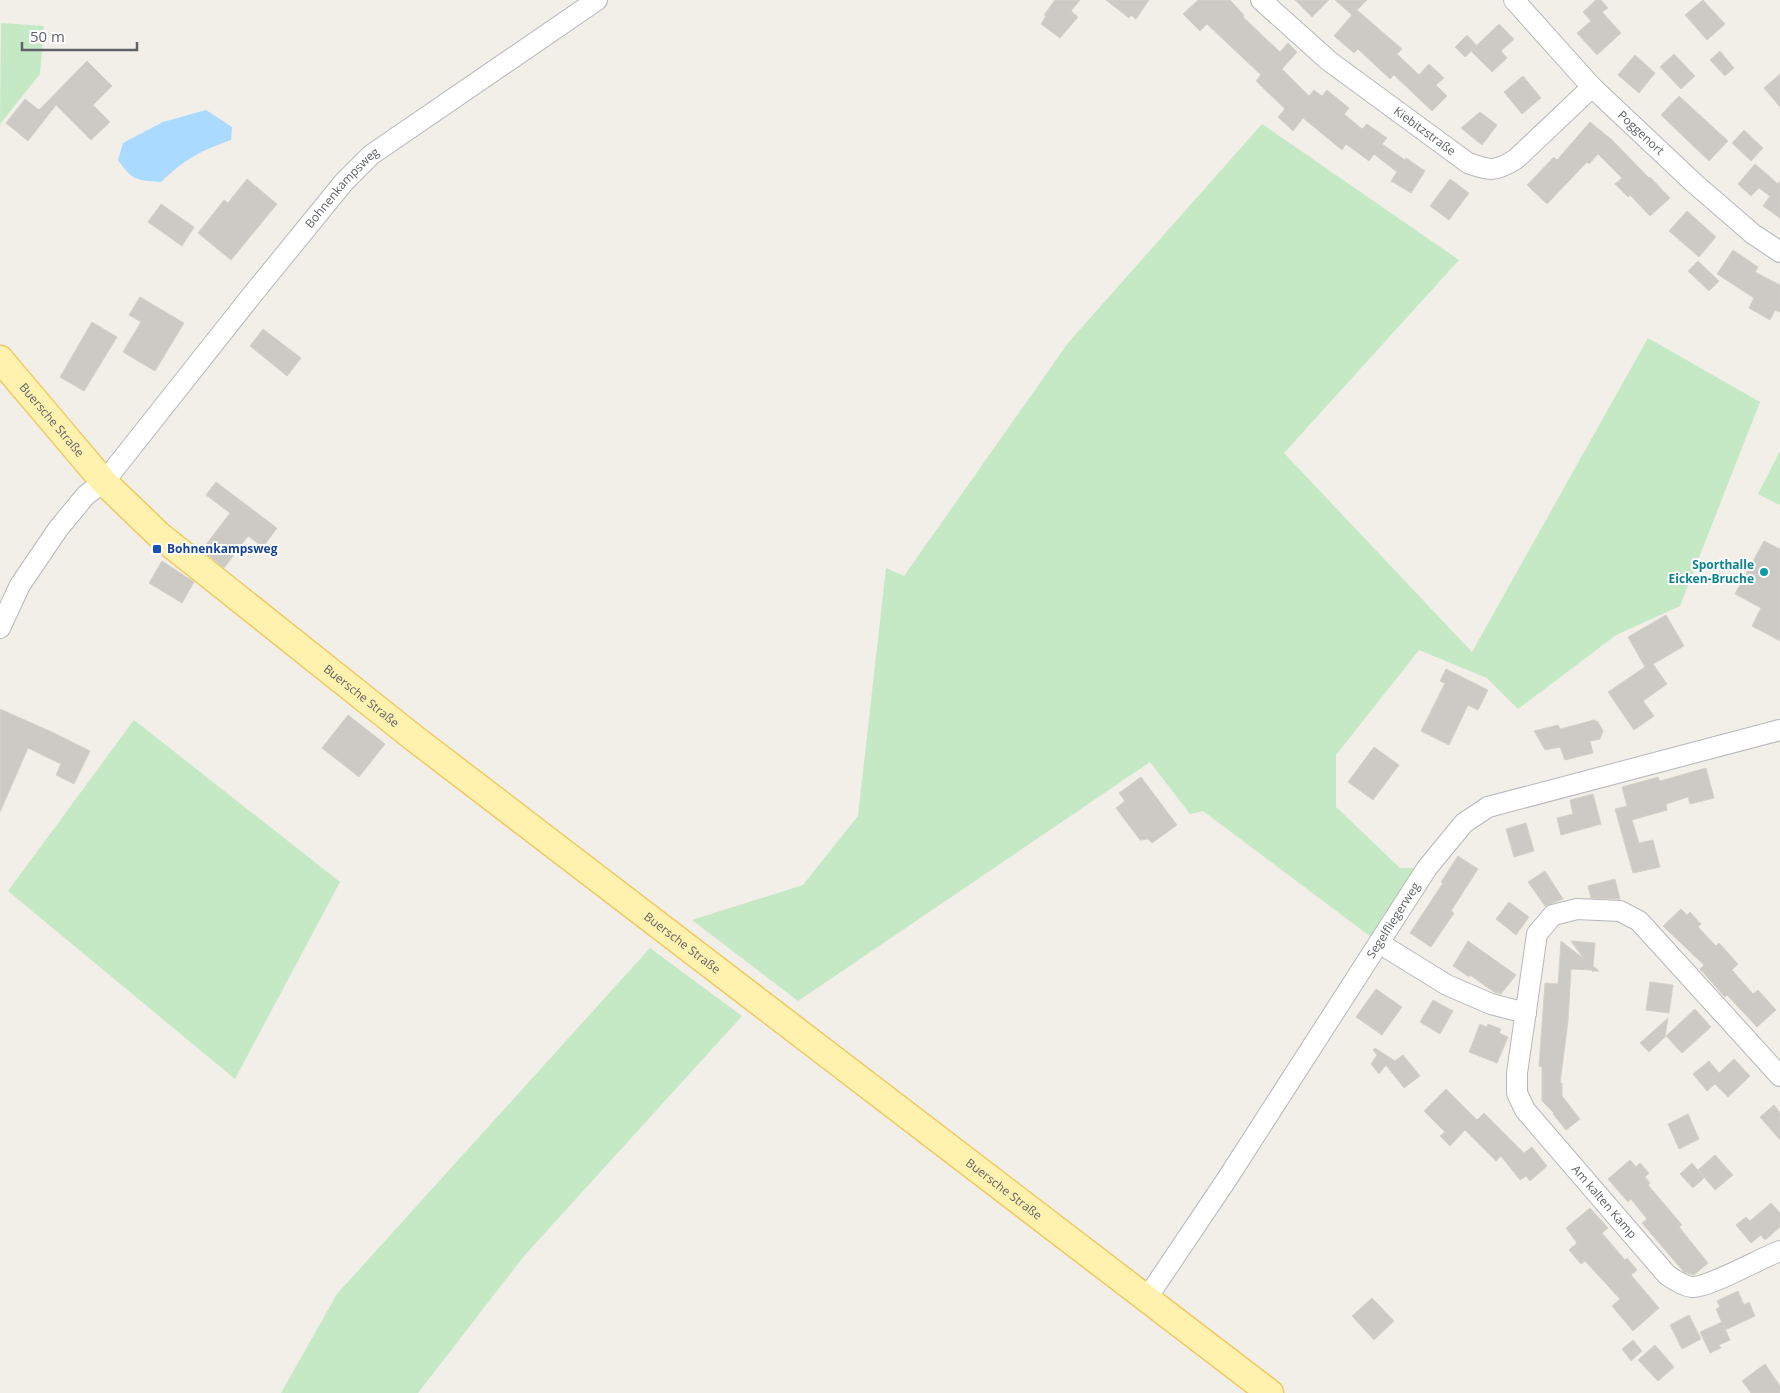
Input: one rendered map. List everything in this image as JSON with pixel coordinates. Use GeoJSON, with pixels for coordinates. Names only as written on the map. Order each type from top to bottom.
{"type":"FeatureCollection","features":[{"type":"Feature","properties":{"kind":"main road","name":"Buersche Straße"},"geometry":{"type":"LineString","coordinates":[[0,359],[104,482],[159,536],[414,738],[1270,1393]]}},
{"type":"Feature","properties":{"kind":"street","name":"Bohnenkampsweg"},"geometry":{"type":"LineString","coordinates":[[104,482],[344,182],[371,155],[597,0]]}},
{"type":"Feature","properties":{"kind":"street","name":"Kiebitzstraße"},"geometry":{"type":"LineString","coordinates":[[1261,0],[1329,61],[1468,163],[1487,170],[1502,168],[1516,159],[1592,87]]}},
{"type":"Feature","properties":{"kind":"street","name":"Poggenort"},"geometry":{"type":"LineString","coordinates":[[1514,0],[1592,87],[1701,189],[1753,234],[1780,252]]}},
{"type":"Feature","properties":{"kind":"street"},"geometry":{"type":"LineString","coordinates":[[0,628],[20,585],[58,529],[86,495],[104,482]]}},
{"type":"Feature","properties":{"kind":"street","name":"Segelfliegerweg"},"geometry":{"type":"LineString","coordinates":[[1147,1298],[1232,1171],[1427,868],[1464,823],[1488,807],[1780,730]]}},
{"type":"Feature","properties":{"kind":"street","name":"Am kalten Kamp"},"geometry":{"type":"LineString","coordinates":[[1780,1076],[1639,921],[1620,911],[1577,909],[1552,915],[1537,934],[1517,1083],[1517,1093],[1525,1110],[1667,1275],[1680,1283],[1693,1287],[1707,1283],[1780,1251]]}},
{"type":"Feature","properties":{"kind":"street"},"geometry":{"type":"LineString","coordinates":[[1379,943],[1447,985],[1491,1004],[1526,1013]]}},
{"type":"Feature","properties":{"kind":"green space"},"geometry":{"type":"Polygon","coordinates":[[[1,23],[44,26],[40,74],[0,124],[1,23]]]}},
{"type":"Feature","properties":{"kind":"green space"},"geometry":{"type":"Polygon","coordinates":[[[1262,124],[1459,260],[1284,453],[1472,652],[1648,338],[1760,402],[1680,606],[1616,635],[1518,709],[1487,678],[1419,650],[1336,755],[1336,807],[1400,868],[1427,868],[1379,943],[1203,811],[1190,814],[1150,762],[798,1001],[692,920],[803,885],[858,816],[886,568],[904,576],[1068,343],[1262,124]]]}},
{"type":"Feature","properties":{"kind":"green space"},"geometry":{"type":"Polygon","coordinates":[[[1780,451],[1780,505],[1758,494],[1780,451]]]}},
{"type":"Feature","properties":{"kind":"green space"},"geometry":{"type":"Polygon","coordinates":[[[134,720],[340,882],[235,1079],[8,891],[134,720]]]}},
{"type":"Feature","properties":{"kind":"green space"},"geometry":{"type":"Polygon","coordinates":[[[650,948],[742,1016],[524,1256],[418,1393],[281,1393],[337,1294],[650,948]]]}},
{"type":"Feature","properties":{"kind":"water"},"geometry":{"type":"Polygon","coordinates":[[[206,110],[232,127],[231,140],[193,156],[161,182],[140,180],[132,176],[118,160],[123,143],[163,122],[206,110]]]}},
{"type":"Feature","properties":{"kind":"building"},"geometry":{"type":"Polygon","coordinates":[[[1055,0],[1080,0],[1071,11],[1078,17],[1060,38],[1041,24],[1046,16],[1044,15],[1055,0]]]}},
{"type":"Feature","properties":{"kind":"building"},"geometry":{"type":"Polygon","coordinates":[[[1106,0],[1149,0],[1136,19],[1131,15],[1129,18],[1106,0]]]}},
{"type":"Feature","properties":{"kind":"building"},"geometry":{"type":"Polygon","coordinates":[[[1198,0],[1230,0],[1244,15],[1243,17],[1280,52],[1288,43],[1297,52],[1282,69],[1309,96],[1314,90],[1322,96],[1327,90],[1349,108],[1344,114],[1362,129],[1367,124],[1387,138],[1382,144],[1425,171],[1411,193],[1391,181],[1397,172],[1374,154],[1369,161],[1346,144],[1342,150],[1303,118],[1293,131],[1278,117],[1285,109],[1256,81],[1261,75],[1207,24],[1200,31],[1183,14],[1198,0]]]}},
{"type":"Feature","properties":{"kind":"building"},"geometry":{"type":"Polygon","coordinates":[[[1295,0],[1329,0],[1312,17],[1295,0]]]}},
{"type":"Feature","properties":{"kind":"building"},"geometry":{"type":"Polygon","coordinates":[[[1335,0],[1367,0],[1357,10],[1402,49],[1397,54],[1419,75],[1429,64],[1444,78],[1436,85],[1447,96],[1432,111],[1394,75],[1390,79],[1358,49],[1354,53],[1334,36],[1352,15],[1335,0]]]}},
{"type":"Feature","properties":{"kind":"building"},"geometry":{"type":"Polygon","coordinates":[[[1596,0],[1601,0],[1608,8],[1602,12],[1621,33],[1597,55],[1577,33],[1591,21],[1583,12],[1596,0]]]}},
{"type":"Feature","properties":{"kind":"building"},"geometry":{"type":"Polygon","coordinates":[[[1703,0],[1725,24],[1707,40],[1685,15],[1703,0]]]}},
{"type":"Feature","properties":{"kind":"building"},"geometry":{"type":"Polygon","coordinates":[[[1499,24],[1514,39],[1501,51],[1507,58],[1492,72],[1471,51],[1499,24]]]}},
{"type":"Feature","properties":{"kind":"building"},"geometry":{"type":"Polygon","coordinates":[[[1467,35],[1477,46],[1465,57],[1455,47],[1467,35]]]}},
{"type":"Feature","properties":{"kind":"building"},"geometry":{"type":"Polygon","coordinates":[[[1720,51],[1734,68],[1725,76],[1710,60],[1720,51]]]}},
{"type":"Feature","properties":{"kind":"building"},"geometry":{"type":"Polygon","coordinates":[[[1674,54],[1695,76],[1681,89],[1660,67],[1674,54]]]}},
{"type":"Feature","properties":{"kind":"building"},"geometry":{"type":"Polygon","coordinates":[[[1635,55],[1655,73],[1639,93],[1618,75],[1635,55]]]}},
{"type":"Feature","properties":{"kind":"building"},"geometry":{"type":"Polygon","coordinates":[[[87,61],[112,86],[93,105],[110,122],[91,140],[56,105],[28,141],[6,123],[25,99],[39,110],[87,61]]]}},
{"type":"Feature","properties":{"kind":"building"},"geometry":{"type":"Polygon","coordinates":[[[1780,74],[1780,107],[1764,88],[1780,74]]]}},
{"type":"Feature","properties":{"kind":"building"},"geometry":{"type":"Polygon","coordinates":[[[1523,76],[1541,98],[1522,114],[1504,92],[1523,76]]]}},
{"type":"Feature","properties":{"kind":"building"},"geometry":{"type":"Polygon","coordinates":[[[1679,96],[1728,141],[1709,161],[1661,115],[1679,96]]]}},
{"type":"Feature","properties":{"kind":"building"},"geometry":{"type":"Polygon","coordinates":[[[1480,112],[1497,125],[1482,145],[1461,128],[1480,112]]]}},
{"type":"Feature","properties":{"kind":"building"},"geometry":{"type":"Polygon","coordinates":[[[1590,122],[1612,140],[1670,198],[1650,216],[1630,195],[1628,197],[1615,184],[1622,178],[1598,154],[1589,164],[1587,162],[1547,204],[1527,185],[1554,157],[1557,160],[1590,122]]]}},
{"type":"Feature","properties":{"kind":"building"},"geometry":{"type":"Polygon","coordinates":[[[1744,130],[1763,148],[1751,161],[1732,143],[1744,130]]]}},
{"type":"Feature","properties":{"kind":"building"},"geometry":{"type":"Polygon","coordinates":[[[1755,164],[1778,184],[1780,181],[1780,218],[1763,206],[1770,196],[1759,188],[1751,196],[1738,184],[1755,164]]]}},
{"type":"Feature","properties":{"kind":"building"},"geometry":{"type":"Polygon","coordinates":[[[247,179],[277,204],[231,260],[198,233],[224,200],[228,203],[247,179]]]}},
{"type":"Feature","properties":{"kind":"building"},"geometry":{"type":"Polygon","coordinates":[[[1450,179],[1469,193],[1449,220],[1430,206],[1450,179]]]}},
{"type":"Feature","properties":{"kind":"building"},"geometry":{"type":"Polygon","coordinates":[[[161,204],[194,227],[182,246],[148,222],[161,204]]]}},
{"type":"Feature","properties":{"kind":"building"},"geometry":{"type":"Polygon","coordinates":[[[1687,211],[1716,237],[1699,257],[1669,231],[1687,211]]]}},
{"type":"Feature","properties":{"kind":"building"},"geometry":{"type":"Polygon","coordinates":[[[1733,250],[1758,267],[1755,272],[1780,285],[1780,312],[1775,310],[1770,320],[1749,308],[1754,298],[1717,274],[1733,250]]]}},
{"type":"Feature","properties":{"kind":"building"},"geometry":{"type":"Polygon","coordinates":[[[1698,261],[1719,281],[1709,291],[1688,271],[1698,261]]]}},
{"type":"Feature","properties":{"kind":"building"},"geometry":{"type":"Polygon","coordinates":[[[140,297],[184,323],[155,371],[123,352],[141,322],[129,315],[140,297]]]}},
{"type":"Feature","properties":{"kind":"building"},"geometry":{"type":"Polygon","coordinates":[[[92,322],[117,337],[84,391],[60,377],[92,322]]]}},
{"type":"Feature","properties":{"kind":"building"},"geometry":{"type":"Polygon","coordinates":[[[263,329],[301,358],[287,376],[250,346],[263,329]]]}},
{"type":"Feature","properties":{"kind":"building"},"geometry":{"type":"Polygon","coordinates":[[[216,482],[277,528],[263,547],[248,536],[224,568],[202,550],[230,513],[206,495],[216,482]]]}},
{"type":"Feature","properties":{"kind":"building","name":"Sporthalle Eicken-Bruche"},"geometry":{"type":"Polygon","coordinates":[[[1764,541],[1780,549],[1780,641],[1752,626],[1761,608],[1735,594],[1764,541]]]}},
{"type":"Feature","properties":{"kind":"building"},"geometry":{"type":"Polygon","coordinates":[[[162,561],[194,582],[182,603],[149,583],[162,561]]]}},
{"type":"Feature","properties":{"kind":"building"},"geometry":{"type":"Polygon","coordinates":[[[1666,615],[1684,646],[1653,664],[1667,684],[1643,701],[1654,716],[1634,730],[1608,692],[1645,667],[1628,637],[1666,615]]]}},
{"type":"Feature","properties":{"kind":"building"},"geometry":{"type":"Polygon","coordinates":[[[1446,669],[1488,690],[1478,710],[1468,705],[1449,745],[1421,731],[1445,683],[1440,681],[1446,669]]]}},
{"type":"Feature","properties":{"kind":"building"},"geometry":{"type":"Polygon","coordinates":[[[0,709],[90,751],[74,784],[56,775],[61,764],[28,748],[0,812],[0,709]]]}},
{"type":"Feature","properties":{"kind":"building"},"geometry":{"type":"Polygon","coordinates":[[[348,715],[385,744],[359,777],[322,748],[348,715]]]}},
{"type":"Feature","properties":{"kind":"building"},"geometry":{"type":"Polygon","coordinates":[[[1594,720],[1598,722],[1603,731],[1600,739],[1590,741],[1593,753],[1565,760],[1560,747],[1545,750],[1534,731],[1558,725],[1560,729],[1594,720]]]}},
{"type":"Feature","properties":{"kind":"building"},"geometry":{"type":"Polygon","coordinates":[[[1374,747],[1399,765],[1373,800],[1348,782],[1374,747]]]}},
{"type":"Feature","properties":{"kind":"building"},"geometry":{"type":"Polygon","coordinates":[[[1706,768],[1714,798],[1690,804],[1688,797],[1666,804],[1667,810],[1632,820],[1639,843],[1653,840],[1660,867],[1633,873],[1615,809],[1627,806],[1622,787],[1658,777],[1660,781],[1706,768]]]}},
{"type":"Feature","properties":{"kind":"building"},"geometry":{"type":"Polygon","coordinates":[[[1141,777],[1177,825],[1152,843],[1148,839],[1140,840],[1116,808],[1125,801],[1119,793],[1141,777]]]}},
{"type":"Feature","properties":{"kind":"building"},"geometry":{"type":"Polygon","coordinates":[[[1593,794],[1601,824],[1561,835],[1557,818],[1573,814],[1570,800],[1593,794]]]}},
{"type":"Feature","properties":{"kind":"building"},"geometry":{"type":"Polygon","coordinates":[[[1526,823],[1534,851],[1514,857],[1506,829],[1526,823]]]}},
{"type":"Feature","properties":{"kind":"building"},"geometry":{"type":"Polygon","coordinates":[[[1458,856],[1478,869],[1451,911],[1454,913],[1431,947],[1410,933],[1443,883],[1441,882],[1458,856]]]}},
{"type":"Feature","properties":{"kind":"building"},"geometry":{"type":"Polygon","coordinates":[[[1545,871],[1563,899],[1545,906],[1528,882],[1545,871]]]}},
{"type":"Feature","properties":{"kind":"building"},"geometry":{"type":"Polygon","coordinates":[[[1615,879],[1620,899],[1591,898],[1588,886],[1615,879]]]}},
{"type":"Feature","properties":{"kind":"building"},"geometry":{"type":"Polygon","coordinates":[[[1509,902],[1529,917],[1516,935],[1496,919],[1509,902]]]}},
{"type":"Feature","properties":{"kind":"building"},"geometry":{"type":"Polygon","coordinates":[[[1681,909],[1687,915],[1690,912],[1701,924],[1698,927],[1716,946],[1719,943],[1738,964],[1732,970],[1753,994],[1758,990],[1776,1010],[1757,1027],[1727,995],[1725,997],[1700,969],[1704,965],[1663,926],[1681,909]]]}},
{"type":"Feature","properties":{"kind":"building"},"geometry":{"type":"Polygon","coordinates":[[[1468,941],[1516,975],[1501,994],[1494,992],[1470,975],[1469,977],[1453,966],[1468,941]]]}},
{"type":"Feature","properties":{"kind":"building"},"geometry":{"type":"Polygon","coordinates":[[[1561,941],[1584,959],[1571,941],[1595,943],[1593,966],[1599,971],[1571,969],[1568,1021],[1560,1083],[1562,1083],[1562,1096],[1580,1119],[1566,1130],[1554,1113],[1542,1101],[1542,1067],[1539,1066],[1545,983],[1558,984],[1561,941]]]}},
{"type":"Feature","properties":{"kind":"building"},"geometry":{"type":"Polygon","coordinates":[[[1650,982],[1673,985],[1669,1013],[1646,1010],[1650,982]]]}},
{"type":"Feature","properties":{"kind":"building"},"geometry":{"type":"Polygon","coordinates":[[[1376,989],[1402,1007],[1382,1035],[1356,1017],[1376,989]]]}},
{"type":"Feature","properties":{"kind":"building"},"geometry":{"type":"Polygon","coordinates":[[[1433,1000],[1453,1011],[1440,1034],[1420,1022],[1433,1000]]]}},
{"type":"Feature","properties":{"kind":"building"},"geometry":{"type":"Polygon","coordinates":[[[1695,1009],[1711,1027],[1682,1053],[1666,1036],[1695,1009]]]}},
{"type":"Feature","properties":{"kind":"building"},"geometry":{"type":"Polygon","coordinates":[[[1668,1018],[1665,1037],[1649,1052],[1640,1043],[1668,1018]]]}},
{"type":"Feature","properties":{"kind":"building"},"geometry":{"type":"Polygon","coordinates":[[[1480,1024],[1487,1027],[1488,1024],[1501,1029],[1499,1033],[1508,1037],[1497,1063],[1469,1052],[1480,1024]]]}},
{"type":"Feature","properties":{"kind":"building"},"geometry":{"type":"Polygon","coordinates":[[[1375,1048],[1395,1061],[1403,1055],[1420,1076],[1404,1088],[1386,1065],[1379,1074],[1371,1064],[1377,1055],[1373,1050],[1375,1048]]]}},
{"type":"Feature","properties":{"kind":"building"},"geometry":{"type":"Polygon","coordinates":[[[1734,1059],[1750,1076],[1728,1097],[1715,1084],[1707,1091],[1693,1074],[1709,1061],[1719,1073],[1734,1059]]]}},
{"type":"Feature","properties":{"kind":"building"},"geometry":{"type":"Polygon","coordinates":[[[1446,1089],[1477,1120],[1484,1113],[1524,1153],[1532,1147],[1547,1166],[1530,1181],[1526,1176],[1520,1180],[1501,1156],[1496,1161],[1465,1130],[1450,1146],[1440,1136],[1445,1132],[1424,1111],[1446,1089]]]}},
{"type":"Feature","properties":{"kind":"building"},"geometry":{"type":"Polygon","coordinates":[[[1774,1105],[1780,1113],[1780,1140],[1760,1117],[1774,1105]]]}},
{"type":"Feature","properties":{"kind":"building"},"geometry":{"type":"Polygon","coordinates":[[[1688,1114],[1699,1139],[1679,1149],[1668,1124],[1688,1114]]]}},
{"type":"Feature","properties":{"kind":"building"},"geometry":{"type":"Polygon","coordinates":[[[1715,1155],[1733,1175],[1715,1190],[1698,1170],[1715,1155]]]}},
{"type":"Feature","properties":{"kind":"building"},"geometry":{"type":"Polygon","coordinates":[[[1630,1160],[1636,1167],[1640,1163],[1649,1173],[1645,1177],[1650,1183],[1648,1185],[1682,1225],[1679,1227],[1708,1263],[1694,1275],[1684,1272],[1642,1223],[1647,1219],[1631,1199],[1628,1202],[1608,1179],[1630,1160]]]}},
{"type":"Feature","properties":{"kind":"building"},"geometry":{"type":"Polygon","coordinates":[[[1692,1163],[1704,1178],[1693,1188],[1680,1174],[1692,1163]]]}},
{"type":"Feature","properties":{"kind":"building"},"geometry":{"type":"Polygon","coordinates":[[[1771,1203],[1780,1213],[1780,1227],[1765,1240],[1761,1235],[1751,1243],[1736,1225],[1746,1217],[1750,1221],[1771,1203]]]}},
{"type":"Feature","properties":{"kind":"building"},"geometry":{"type":"Polygon","coordinates":[[[1590,1208],[1608,1228],[1602,1233],[1625,1260],[1627,1258],[1637,1270],[1631,1275],[1659,1308],[1633,1331],[1612,1306],[1620,1299],[1585,1261],[1581,1264],[1569,1250],[1577,1243],[1566,1228],[1590,1208]]]}},
{"type":"Feature","properties":{"kind":"building"},"geometry":{"type":"Polygon","coordinates":[[[1738,1291],[1744,1305],[1749,1302],[1755,1316],[1725,1330],[1716,1309],[1720,1307],[1717,1301],[1738,1291]]]}},
{"type":"Feature","properties":{"kind":"building"},"geometry":{"type":"Polygon","coordinates":[[[1372,1298],[1394,1321],[1374,1340],[1352,1316],[1372,1298]]]}},
{"type":"Feature","properties":{"kind":"building"},"geometry":{"type":"Polygon","coordinates":[[[1689,1315],[1701,1339],[1682,1349],[1670,1325],[1689,1315]]]}},
{"type":"Feature","properties":{"kind":"building"},"geometry":{"type":"Polygon","coordinates":[[[1722,1322],[1730,1340],[1719,1345],[1721,1348],[1710,1353],[1700,1332],[1722,1322]]]}},
{"type":"Feature","properties":{"kind":"building"},"geometry":{"type":"Polygon","coordinates":[[[1633,1340],[1642,1351],[1631,1361],[1622,1349],[1633,1340]]]}},
{"type":"Feature","properties":{"kind":"building"},"geometry":{"type":"Polygon","coordinates":[[[1655,1345],[1674,1367],[1658,1381],[1638,1360],[1655,1345]]]}},
{"type":"Feature","properties":{"kind":"building"},"geometry":{"type":"Polygon","coordinates":[[[1765,1364],[1780,1386],[1780,1393],[1751,1393],[1742,1381],[1765,1364]]]}},
{"type":"Feature","properties":{"kind":"place","name":"Bohnenkampsweg"},"geometry":{"type":"Point","coordinates":[157,549]}},
{"type":"Feature","properties":{"kind":"place","name":"Sporthalle Eicken-Bruche"},"geometry":{"type":"Point","coordinates":[1764,572]}}]}
